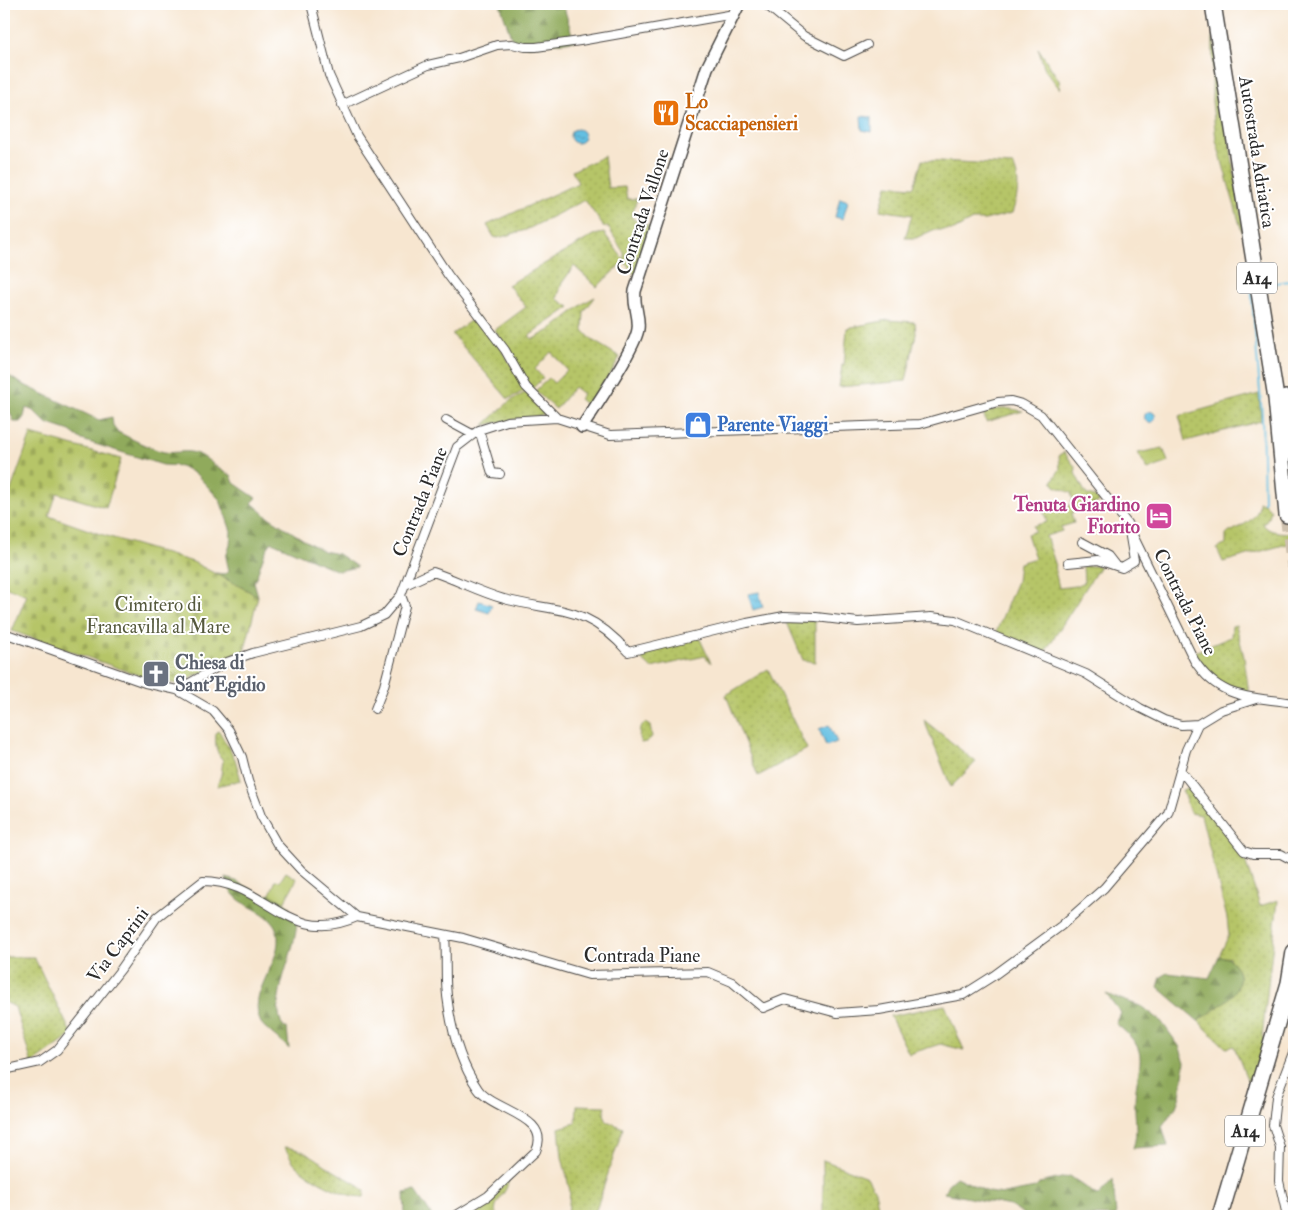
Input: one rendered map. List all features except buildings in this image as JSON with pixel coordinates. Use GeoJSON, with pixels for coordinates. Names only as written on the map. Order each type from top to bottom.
{"type":"FeatureCollection","features":[{"type":"Feature","properties":{"kind":"highway","name":"Autostrada Adriatica"},"geometry":{"type":"LineString","coordinates":[[1213,4],[1224,42],[1294,453]]}},
{"type":"Feature","properties":{"kind":"highway","name":"Autostrada Adriatica"},"geometry":{"type":"LineString","coordinates":[[1222,4],[1224,42],[1274,388],[1288,515]]}},
{"type":"Feature","properties":{"kind":"highway","name":"A14"},"geometry":{"type":"LineString","coordinates":[[1230,1216],[1274,1049],[1294,952]]}},
{"type":"Feature","properties":{"kind":"highway","name":"A14"},"geometry":{"type":"LineString","coordinates":[[1220,1216],[1274,1049],[1294,998]]}},
{"type":"Feature","properties":{"kind":"street"},"geometry":{"type":"LineString","coordinates":[[311,4],[329,75],[342,105],[373,163],[400,202],[406,207],[448,274],[505,350],[526,387],[557,418]]}},
{"type":"Feature","properties":{"kind":"street"},"geometry":{"type":"LineString","coordinates":[[765,4],[804,36],[844,56],[866,45]]}},
{"type":"Feature","properties":{"kind":"street"},"geometry":{"type":"LineString","coordinates":[[342,105],[428,65],[459,58],[497,45],[512,44],[531,47],[580,41],[737,9]]}},
{"type":"Feature","properties":{"kind":"street","name":"Contrada Vallone"},"geometry":{"type":"LineString","coordinates":[[582,427],[628,353],[638,330],[634,303],[635,291],[707,68],[737,9]]}},
{"type":"Feature","properties":{"kind":"street","name":"Contrada Piane"},"geometry":{"type":"LineString","coordinates":[[177,690],[220,666],[253,652],[361,626],[384,615],[401,595],[457,447],[475,432],[507,421],[557,418],[610,435],[920,424],[998,402],[1011,401],[1022,404],[1041,415],[1127,523],[1197,664],[1210,680],[1225,690],[1256,699],[1294,703]]}},
{"type":"Feature","properties":{"kind":"street"},"geometry":{"type":"LineString","coordinates":[[446,420],[475,432],[492,473],[500,474]]}},
{"type":"Feature","properties":{"kind":"street"},"geometry":{"type":"LineString","coordinates":[[1068,563],[1098,560],[1122,568],[1134,560],[1127,523]]}},
{"type":"Feature","properties":{"kind":"street"},"geometry":{"type":"LineString","coordinates":[[1082,542],[1108,556],[1115,565]]}},
{"type":"Feature","properties":{"kind":"street"},"geometry":{"type":"LineString","coordinates":[[405,585],[433,572],[450,577],[466,586],[505,599],[563,609],[595,622],[613,635],[628,652],[746,623],[784,616],[858,622],[931,617],[955,620],[1023,647],[1056,664],[1086,674],[1140,708],[1164,720],[1181,724],[1198,724]]}},
{"type":"Feature","properties":{"kind":"street"},"geometry":{"type":"LineString","coordinates":[[375,709],[384,686],[405,606],[401,595]]}},
{"type":"Feature","properties":{"kind":"street","name":"Contrada Piane"},"geometry":{"type":"LineString","coordinates":[[4,633],[145,683],[177,690],[213,710],[229,730],[242,757],[248,781],[261,816],[276,844],[301,870],[357,917],[445,935],[590,975],[708,972],[732,982],[763,1008],[785,1000],[837,1014],[941,1001],[963,995],[993,976],[1061,926],[1104,888],[1168,813],[1186,750],[1198,724],[1221,710],[1256,699]]}},
{"type":"Feature","properties":{"kind":"street"},"geometry":{"type":"LineString","coordinates":[[1181,771],[1244,851],[1253,854],[1281,854],[1294,861]]}},
{"type":"Feature","properties":{"kind":"street","name":"Via Caprini"},"geometry":{"type":"LineString","coordinates":[[4,1070],[40,1062],[57,1050],[121,969],[156,917],[203,881],[229,884],[252,894],[302,923],[316,927],[342,924],[357,917]]}},
{"type":"Feature","properties":{"kind":"street"},"geometry":{"type":"LineString","coordinates":[[445,935],[448,1003],[456,1040],[466,1069],[486,1099],[531,1122],[539,1132],[540,1142],[536,1151],[488,1196],[455,1216]]}},
{"type":"Feature","properties":{"kind":"street"},"geometry":{"type":"LineString","coordinates":[[1287,1216],[1279,1181],[1280,1146],[1273,1125],[1276,1097],[1294,1050]]}},
{"type":"Feature","properties":{"kind":"green space"},"geometry":{"type":"Polygon","coordinates":[[[500,4],[563,4],[574,41],[529,46],[513,42],[500,4]]]}},
{"type":"Feature","properties":{"kind":"green space"},"geometry":{"type":"Polygon","coordinates":[[[1213,35],[1243,227],[1242,232],[1216,140],[1212,101],[1213,35]]]}},
{"type":"Feature","properties":{"kind":"green space"},"geometry":{"type":"Polygon","coordinates":[[[1038,48],[1059,80],[1060,89],[1045,70],[1038,48]]]}},
{"type":"Feature","properties":{"kind":"green space"},"geometry":{"type":"Polygon","coordinates":[[[604,156],[608,188],[625,187],[627,199],[637,199],[631,217],[639,223],[654,227],[638,279],[624,261],[597,287],[574,266],[562,283],[557,299],[570,307],[529,336],[533,339],[550,330],[584,303],[595,297],[584,312],[583,330],[592,340],[620,357],[591,409],[579,399],[583,394],[574,387],[556,409],[535,391],[549,378],[554,383],[567,370],[551,352],[535,369],[543,378],[532,389],[495,330],[526,307],[508,285],[594,235],[604,233],[624,260],[624,253],[608,227],[603,226],[585,200],[526,230],[498,238],[494,237],[487,225],[578,183],[572,171],[604,156]]]}},
{"type":"Feature","properties":{"kind":"green space"},"geometry":{"type":"Polygon","coordinates":[[[922,160],[1013,165],[1016,171],[1018,189],[1012,213],[985,220],[972,220],[954,230],[933,230],[916,238],[905,238],[912,215],[880,210],[887,185],[914,187],[922,160]]]}},
{"type":"Feature","properties":{"kind":"green space"},"geometry":{"type":"Polygon","coordinates":[[[477,316],[499,345],[526,390],[508,399],[452,334],[477,316]]]}},
{"type":"Feature","properties":{"kind":"green space"},"geometry":{"type":"Polygon","coordinates":[[[888,320],[915,322],[916,334],[906,381],[839,387],[842,365],[844,365],[847,328],[888,320]]]}},
{"type":"Feature","properties":{"kind":"green space"},"geometry":{"type":"Polygon","coordinates":[[[4,373],[20,383],[99,420],[112,417],[113,426],[118,432],[147,446],[164,452],[189,452],[202,456],[222,471],[231,475],[234,483],[256,498],[252,503],[267,516],[323,551],[338,554],[357,567],[338,571],[272,542],[264,556],[254,582],[258,596],[215,573],[226,574],[229,571],[226,557],[230,545],[231,531],[220,500],[197,475],[181,466],[163,465],[82,440],[70,431],[46,423],[34,411],[26,408],[24,417],[20,422],[14,422],[4,397],[4,373]]]}},
{"type":"Feature","properties":{"kind":"green space"},"geometry":{"type":"Polygon","coordinates":[[[527,392],[548,412],[547,414],[484,425],[511,400],[527,392]]]}},
{"type":"Feature","properties":{"kind":"green space"},"geometry":{"type":"Polygon","coordinates":[[[1259,394],[1261,421],[1186,441],[1179,416],[1259,394]]]}},
{"type":"Feature","properties":{"kind":"green space"},"geometry":{"type":"Polygon","coordinates":[[[1005,408],[1023,411],[986,422],[983,412],[1005,408]]]}},
{"type":"Feature","properties":{"kind":"green space","name":"Cimitero di Francavilla al Mare"},"geometry":{"type":"Polygon","coordinates":[[[31,434],[121,459],[106,508],[57,493],[49,516],[100,534],[193,562],[258,596],[244,653],[178,684],[141,676],[12,631],[27,595],[4,586],[4,509],[31,434]]]}},
{"type":"Feature","properties":{"kind":"green space"},"geometry":{"type":"Polygon","coordinates":[[[1163,448],[1168,462],[1148,470],[1138,453],[1163,448]]]}},
{"type":"Feature","properties":{"kind":"green space"},"geometry":{"type":"Polygon","coordinates":[[[1064,452],[1076,468],[1075,473],[1086,494],[1097,498],[1099,502],[1071,513],[1074,523],[1061,527],[1062,531],[1046,536],[1056,566],[1054,566],[1059,588],[1076,586],[1084,582],[1083,566],[1100,566],[1043,655],[995,635],[1017,581],[1019,563],[1035,558],[1027,534],[1035,531],[1033,526],[1047,522],[1042,506],[1044,502],[1060,512],[1067,509],[1073,500],[1071,493],[1055,486],[1052,482],[1060,469],[1059,455],[1064,452]]]}},
{"type":"Feature","properties":{"kind":"green space"},"geometry":{"type":"Polygon","coordinates":[[[1259,502],[1264,503],[1271,510],[1269,517],[1263,524],[1277,532],[1294,533],[1294,542],[1223,562],[1217,549],[1226,544],[1226,534],[1253,518],[1259,508],[1259,502]]]}},
{"type":"Feature","properties":{"kind":"green space"},"geometry":{"type":"Polygon","coordinates":[[[786,620],[815,620],[815,662],[803,660],[786,620]]]}},
{"type":"Feature","properties":{"kind":"green space"},"geometry":{"type":"Polygon","coordinates":[[[1236,625],[1244,657],[1249,694],[1232,688],[1217,679],[1205,667],[1195,652],[1231,637],[1232,626],[1236,625]]]}},
{"type":"Feature","properties":{"kind":"green space"},"geometry":{"type":"Polygon","coordinates":[[[699,637],[711,663],[705,656],[651,668],[634,652],[699,637]]]}},
{"type":"Feature","properties":{"kind":"green space"},"geometry":{"type":"Polygon","coordinates":[[[768,669],[807,749],[758,776],[726,695],[768,669]]]}},
{"type":"Feature","properties":{"kind":"green space"},"geometry":{"type":"Polygon","coordinates":[[[924,720],[976,762],[951,787],[924,720]]]}},
{"type":"Feature","properties":{"kind":"green space"},"geometry":{"type":"Polygon","coordinates":[[[645,723],[650,726],[652,737],[646,742],[641,743],[639,738],[640,727],[645,723]]]}},
{"type":"Feature","properties":{"kind":"green space"},"geometry":{"type":"Polygon","coordinates":[[[219,731],[235,759],[241,780],[217,786],[223,760],[218,754],[216,747],[216,732],[219,731]]]}},
{"type":"Feature","properties":{"kind":"green space"},"geometry":{"type":"Polygon","coordinates":[[[1190,787],[1243,854],[1260,906],[1278,900],[1262,1037],[1266,1040],[1252,1092],[1234,1046],[1226,1048],[1198,1021],[1205,1015],[1230,958],[1219,956],[1229,935],[1227,918],[1201,815],[1190,813],[1182,790],[1190,787]]]}},
{"type":"Feature","properties":{"kind":"green space"},"geometry":{"type":"Polygon","coordinates":[[[286,872],[297,879],[284,902],[270,894],[276,880],[280,881],[286,872]]]}},
{"type":"Feature","properties":{"kind":"green space"},"geometry":{"type":"Polygon","coordinates":[[[226,878],[236,881],[264,896],[270,894],[290,907],[288,913],[297,919],[296,933],[280,990],[278,1004],[279,1016],[284,1028],[287,1028],[289,1049],[261,1023],[257,1011],[261,988],[276,954],[278,943],[277,931],[273,923],[266,916],[235,896],[229,888],[226,878]]]}},
{"type":"Feature","properties":{"kind":"green space"},"geometry":{"type":"Polygon","coordinates":[[[1219,956],[1230,960],[1237,969],[1238,985],[1234,993],[1227,1000],[1198,1021],[1158,987],[1161,977],[1168,973],[1209,978],[1219,956]]]}},
{"type":"Feature","properties":{"kind":"green space"},"geometry":{"type":"Polygon","coordinates":[[[4,957],[34,957],[72,1035],[32,1064],[15,1007],[5,1002],[4,957]]]}},
{"type":"Feature","properties":{"kind":"green space"},"geometry":{"type":"Polygon","coordinates":[[[1106,994],[1143,1007],[1161,1021],[1179,1046],[1185,1062],[1180,1096],[1176,1107],[1162,1126],[1168,1146],[1133,1148],[1136,1136],[1135,1101],[1140,1059],[1139,1051],[1128,1034],[1116,1024],[1121,1013],[1106,994]]]}},
{"type":"Feature","properties":{"kind":"green space"},"geometry":{"type":"Polygon","coordinates":[[[945,1005],[964,1050],[940,1044],[909,1054],[890,1016],[945,1005]]]}},
{"type":"Feature","properties":{"kind":"green space"},"geometry":{"type":"Polygon","coordinates":[[[577,1105],[606,1106],[604,1114],[607,1121],[623,1128],[594,1216],[568,1216],[570,1191],[562,1157],[559,1128],[576,1123],[577,1105]]]}},
{"type":"Feature","properties":{"kind":"green space"},"geometry":{"type":"Polygon","coordinates":[[[284,1147],[300,1150],[312,1156],[362,1188],[365,1191],[364,1197],[347,1194],[327,1186],[308,1175],[295,1164],[284,1147]]]}},
{"type":"Feature","properties":{"kind":"green space"},"geometry":{"type":"Polygon","coordinates":[[[823,1160],[867,1177],[875,1191],[880,1216],[823,1216],[823,1160]]]}},
{"type":"Feature","properties":{"kind":"green space"},"geometry":{"type":"Polygon","coordinates":[[[1070,1176],[1098,1196],[1113,1179],[1116,1216],[1026,1216],[1010,1206],[944,1193],[948,1184],[956,1177],[988,1192],[1004,1194],[1035,1188],[1040,1183],[1070,1176]]]}},
{"type":"Feature","properties":{"kind":"green space"},"geometry":{"type":"Polygon","coordinates":[[[508,1181],[497,1203],[495,1211],[497,1216],[472,1216],[477,1207],[508,1181]]]}},
{"type":"Feature","properties":{"kind":"green space"},"geometry":{"type":"Polygon","coordinates":[[[415,1191],[432,1216],[405,1216],[404,1193],[415,1191]]]}},
{"type":"Feature","properties":{"kind":"green space"},"geometry":{"type":"Polygon","coordinates":[[[327,1209],[334,1216],[311,1216],[319,1210],[327,1209]]]}},
{"type":"Feature","properties":{"kind":"water"},"geometry":{"type":"Polygon","coordinates":[[[861,116],[872,117],[872,132],[862,130],[861,116]]]}},
{"type":"Feature","properties":{"kind":"water"},"geometry":{"type":"Polygon","coordinates":[[[577,129],[582,131],[584,136],[582,141],[577,143],[572,141],[570,136],[572,131],[577,129]]]}},
{"type":"Feature","properties":{"kind":"water"},"geometry":{"type":"Polygon","coordinates":[[[840,198],[848,201],[843,219],[835,217],[840,198]]]}},
{"type":"Feature","properties":{"kind":"water"},"geometry":{"type":"Polygon","coordinates":[[[1150,411],[1156,417],[1150,423],[1144,417],[1150,411]]]}},
{"type":"Feature","properties":{"kind":"water"},"geometry":{"type":"Polygon","coordinates":[[[759,592],[763,607],[753,610],[748,594],[759,592]]]}},
{"type":"Feature","properties":{"kind":"water"},"geometry":{"type":"Polygon","coordinates":[[[479,601],[492,605],[489,613],[476,609],[479,601]]]}},
{"type":"Feature","properties":{"kind":"water"},"geometry":{"type":"Polygon","coordinates":[[[829,725],[837,742],[826,746],[819,729],[829,725]]]}},
{"type":"Feature","properties":{"kind":"waterway"},"geometry":{"type":"LineString","coordinates":[[1263,285],[1289,281],[1294,278]]}},
{"type":"Feature","properties":{"kind":"waterway"},"geometry":{"type":"LineString","coordinates":[[1251,286],[1262,415],[1264,502]]}},
{"type":"Feature","properties":{"kind":"tunnel"},"geometry":{"type":"LineString","coordinates":[[1287,515],[1294,567]]}},
{"type":"Feature","properties":{"kind":"place","name":"Lo Scacciapensieri"},"geometry":{"type":"Point","coordinates":[666,113]}},
{"type":"Feature","properties":{"kind":"place","name":"Parente Viaggi"},"geometry":{"type":"Point","coordinates":[698,425]}},
{"type":"Feature","properties":{"kind":"place","name":"Tenuta Giardino Fiorito"},"geometry":{"type":"Point","coordinates":[1159,516]}},
{"type":"Feature","properties":{"kind":"place","name":"Chiesa di Sant'Egidio"},"geometry":{"type":"Point","coordinates":[156,674]}}]}
